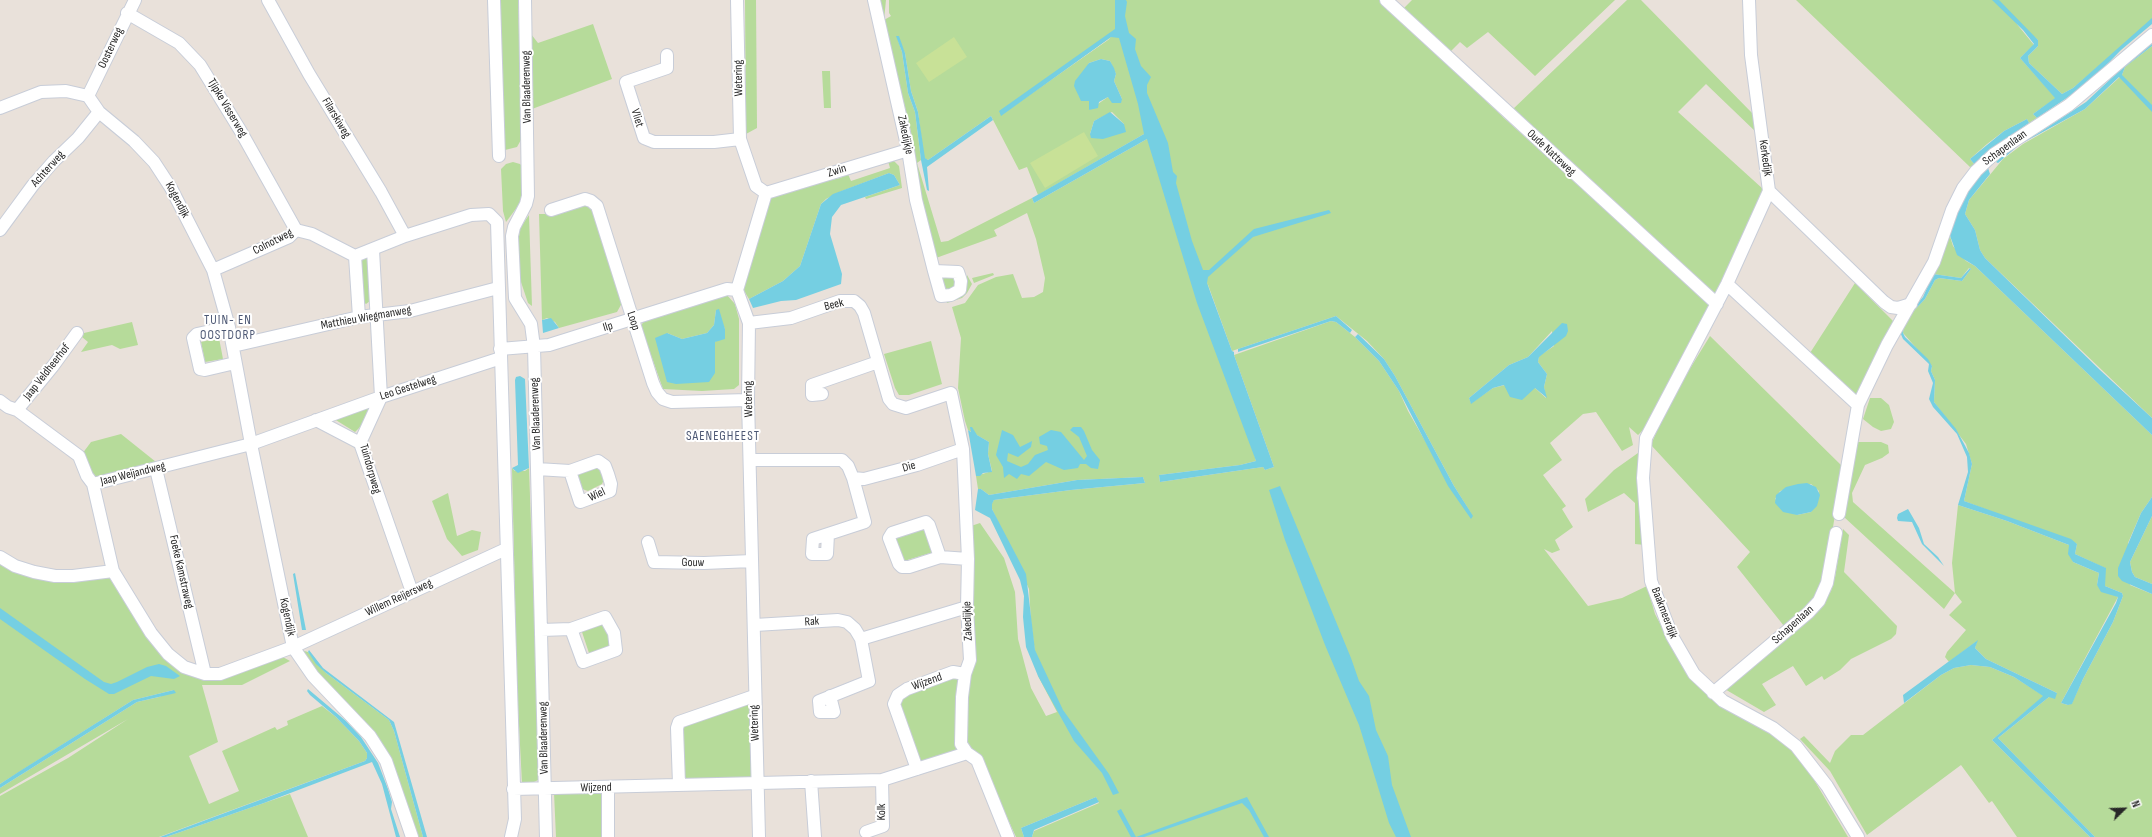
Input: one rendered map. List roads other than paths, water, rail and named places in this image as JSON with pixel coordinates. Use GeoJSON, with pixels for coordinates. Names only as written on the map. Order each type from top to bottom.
{"type":"FeatureCollection","features":[{"type":"Feature","properties":{"kind":"street","name":"Oosterweg"},"geometry":{"type":"LineString","coordinates":[[88,96],[127,13],[135,0]]}},
{"type":"Feature","properties":{"kind":"street","name":"Filarskiweg"},"geometry":{"type":"LineString","coordinates":[[268,0],[309,74],[381,192],[405,236]]}},
{"type":"Feature","properties":{"kind":"street"},"geometry":{"type":"LineString","coordinates":[[494,0],[499,156]]}},
{"type":"Feature","properties":{"kind":"street","name":"Van Blaaderenweg"},"geometry":{"type":"LineString","coordinates":[[525,0],[528,196],[526,204],[514,227],[512,236],[515,298],[532,326],[534,347],[546,837]]}},
{"type":"Feature","properties":{"kind":"street","name":"Wetering"},"geometry":{"type":"LineString","coordinates":[[737,0],[740,139],[756,186],[766,193]]}},
{"type":"Feature","properties":{"kind":"street","name":"Zakedijkje"},"geometry":{"type":"LineString","coordinates":[[874,0],[908,150],[916,200],[934,271]]}},
{"type":"Feature","properties":{"kind":"street","name":"Oude Natteweg"},"geometry":{"type":"LineString","coordinates":[[1386,0],[1717,304]]}},
{"type":"Feature","properties":{"kind":"street","name":"Kerkedijk"},"geometry":{"type":"LineString","coordinates":[[1717,304],[1769,191],[1751,55],[1749,0]]}},
{"type":"Feature","properties":{"kind":"street","name":"Tjipke Visserweg"},"geometry":{"type":"LineString","coordinates":[[127,13],[178,43],[200,65],[240,130],[296,230]]}},
{"type":"Feature","properties":{"kind":"street","name":"Schapenlaan"},"geometry":{"type":"LineString","coordinates":[[1839,514],[1858,405],[1887,345],[1934,262],[1957,198],[1976,171],[2007,145],[2082,95],[2152,35]]}},
{"type":"Feature","properties":{"kind":"street","name":"Vliet"},"geometry":{"type":"LineString","coordinates":[[667,55],[667,68],[626,82],[644,138],[654,142],[714,142],[740,139]]}},
{"type":"Feature","properties":{"kind":"street"},"geometry":{"type":"LineString","coordinates":[[0,108],[41,92],[66,91],[88,96]]}},
{"type":"Feature","properties":{"kind":"street","name":"Kogendijk"},"geometry":{"type":"LineString","coordinates":[[88,96],[99,112],[134,141],[154,162],[171,188],[213,270],[229,327],[251,444],[293,647],[313,676],[370,736],[386,761],[412,837]]}},
{"type":"Feature","properties":{"kind":"street","name":"Achterweg"},"geometry":{"type":"LineString","coordinates":[[0,230],[33,185],[99,112]]}},
{"type":"Feature","properties":{"kind":"street","name":"Zwin"},"geometry":{"type":"LineString","coordinates":[[766,193],[908,150]]}},
{"type":"Feature","properties":{"kind":"street"},"geometry":{"type":"LineString","coordinates":[[1769,191],[1884,302],[1891,307],[1898,308],[1911,304]]}},
{"type":"Feature","properties":{"kind":"street"},"geometry":{"type":"LineString","coordinates":[[737,290],[766,193]]}},
{"type":"Feature","properties":{"kind":"street","name":"Loop"},"geometry":{"type":"LineString","coordinates":[[551,210],[585,200],[591,200],[597,206],[655,388],[664,399],[672,402],[748,400]]}},
{"type":"Feature","properties":{"kind":"street"},"geometry":{"type":"LineString","coordinates":[[359,317],[355,256],[405,236],[482,213],[492,216],[498,222],[498,288],[515,822],[511,837]]}},
{"type":"Feature","properties":{"kind":"street","name":"Colnotweg"},"geometry":{"type":"LineString","coordinates":[[213,270],[289,237],[296,230],[312,234],[355,256]]}},
{"type":"Feature","properties":{"kind":"street","name":"Tuindorpweg"},"geometry":{"type":"LineString","coordinates":[[373,250],[381,397],[360,443],[412,592]]}},
{"type":"Feature","properties":{"kind":"street"},"geometry":{"type":"LineString","coordinates":[[1727,284],[1858,405]]}},
{"type":"Feature","properties":{"kind":"street","name":"Matthieu Wiegmanweg"},"geometry":{"type":"LineString","coordinates":[[233,346],[359,317],[410,310],[498,288]]}},
{"type":"Feature","properties":{"kind":"street","name":"Ilp"},"geometry":{"type":"LineString","coordinates":[[501,354],[534,347],[549,346],[728,289],[737,290]]}},
{"type":"Feature","properties":{"kind":"street","name":"Wetering"},"geometry":{"type":"LineString","coordinates":[[737,290],[749,323],[748,400],[755,625],[754,696],[759,837]]}},
{"type":"Feature","properties":{"kind":"street","name":"Beek"},"geometry":{"type":"LineString","coordinates":[[749,323],[791,318],[840,301],[854,301],[860,306],[864,313],[889,399],[898,407],[906,408],[951,393]]}},
{"type":"Feature","properties":{"kind":"street","name":"Baakmeerdijk"},"geometry":{"type":"LineString","coordinates":[[1717,304],[1649,431],[1644,446],[1643,466],[1648,548],[1654,590],[1663,618],[1680,652],[1694,674],[1713,693],[1730,706],[1773,728],[1796,746],[1827,786],[1858,837]]}},
{"type":"Feature","properties":{"kind":"street"},"geometry":{"type":"LineString","coordinates":[[229,327],[197,334],[193,338],[200,369],[205,370],[236,363]]}},
{"type":"Feature","properties":{"kind":"street","name":"Jaap Veldheerhof"},"geometry":{"type":"LineString","coordinates":[[17,410],[53,366],[77,333]]}},
{"type":"Feature","properties":{"kind":"street","name":"Leo Gestelweg"},"geometry":{"type":"LineString","coordinates":[[251,444],[501,354]]}},
{"type":"Feature","properties":{"kind":"street"},"geometry":{"type":"LineString","coordinates":[[822,394],[812,395],[812,385],[878,362]]}},
{"type":"Feature","properties":{"kind":"street","name":"Zakedijkje"},"geometry":{"type":"LineString","coordinates":[[951,393],[963,449],[968,559],[967,607],[970,660],[965,674],[962,697],[961,744],[967,753],[977,760],[1008,837]]}},
{"type":"Feature","properties":{"kind":"street","name":"Jaap Weijandweg"},"geometry":{"type":"LineString","coordinates":[[0,401],[8,407],[17,410],[79,456],[87,476],[93,484],[251,444]]}},
{"type":"Feature","properties":{"kind":"street"},"geometry":{"type":"LineString","coordinates":[[316,420],[360,443]]}},
{"type":"Feature","properties":{"kind":"street","name":"Die"},"geometry":{"type":"LineString","coordinates":[[853,478],[864,479],[917,465],[963,449]]}},
{"type":"Feature","properties":{"kind":"street"},"geometry":{"type":"LineString","coordinates":[[750,460],[842,460],[848,466],[853,478],[865,522],[828,534]]}},
{"type":"Feature","properties":{"kind":"street","name":"Foeke Kamstraweg"},"geometry":{"type":"LineString","coordinates":[[156,469],[205,674]]}},
{"type":"Feature","properties":{"kind":"street"},"geometry":{"type":"LineString","coordinates":[[537,469],[570,471]]}},
{"type":"Feature","properties":{"kind":"street"},"geometry":{"type":"LineString","coordinates":[[93,484],[113,571],[151,633],[168,654],[184,666],[205,674]]}},
{"type":"Feature","properties":{"kind":"street"},"geometry":{"type":"LineString","coordinates":[[940,557],[929,525],[926,522],[892,533],[889,538],[902,567],[908,567],[940,557],[968,559]]}},
{"type":"Feature","properties":{"kind":"street","name":"Schapenlaan"},"geometry":{"type":"LineString","coordinates":[[1713,693],[1808,613],[1819,601],[1827,583],[1836,533]]}},
{"type":"Feature","properties":{"kind":"street","name":"Gouw"},"geometry":{"type":"LineString","coordinates":[[648,542],[654,562],[704,563],[752,561]]}},
{"type":"Feature","properties":{"kind":"street","name":"Willem Reijersweg"},"geometry":{"type":"LineString","coordinates":[[205,674],[220,674],[293,647],[506,549]]}},
{"type":"Feature","properties":{"kind":"street"},"geometry":{"type":"LineString","coordinates":[[0,557],[15,566],[34,572],[55,576],[73,576],[113,571]]}},
{"type":"Feature","properties":{"kind":"street"},"geometry":{"type":"LineString","coordinates":[[861,639],[967,607]]}},
{"type":"Feature","properties":{"kind":"street","name":"Rak"},"geometry":{"type":"LineString","coordinates":[[755,625],[842,621],[847,622],[855,629],[861,639],[869,681],[830,696]]}},
{"type":"Feature","properties":{"kind":"street"},"geometry":{"type":"LineString","coordinates":[[541,630],[571,629]]}},
{"type":"Feature","properties":{"kind":"street","name":"Wijzend"},"geometry":{"type":"LineString","coordinates":[[917,769],[894,704],[898,695],[907,689],[954,672],[965,674]]}},
{"type":"Feature","properties":{"kind":"street"},"geometry":{"type":"LineString","coordinates":[[679,784],[677,728],[679,722],[754,696]]}},
{"type":"Feature","properties":{"kind":"street","name":"Wijzend"},"geometry":{"type":"LineString","coordinates":[[513,789],[608,788],[679,784],[882,780],[967,753]]}},
{"type":"Feature","properties":{"kind":"street","name":"Kolk"},"geometry":{"type":"LineString","coordinates":[[866,832],[883,826],[882,780]]}},
{"type":"Feature","properties":{"kind":"street"},"geometry":{"type":"LineString","coordinates":[[811,781],[815,837]]}},
{"type":"Feature","properties":{"kind":"street"},"geometry":{"type":"LineString","coordinates":[[608,788],[608,837]]}},
{"type":"Feature","properties":{"kind":"water"},"geometry":{"type":"Polygon","coordinates":[[[1115,0],[1126,0],[1127,2],[1125,16],[1129,33],[1136,39],[1135,49],[1141,66],[1151,77],[1147,85],[1147,93],[1168,143],[1173,172],[1177,176],[1176,183],[1192,241],[1203,270],[1209,270],[1254,229],[1329,210],[1331,213],[1253,237],[1208,277],[1207,283],[1232,351],[1234,352],[1274,467],[1265,470],[1263,467],[1160,482],[1159,475],[1240,465],[1256,461],[1197,303],[1147,139],[1034,203],[1032,198],[1144,134],[1138,104],[1119,38],[1111,37],[1001,116],[999,111],[1115,29],[1115,0]]]}},
{"type":"Feature","properties":{"kind":"water"},"geometry":{"type":"Polygon","coordinates":[[[1992,0],[1999,0],[2038,40],[2038,46],[2028,56],[2029,63],[2062,94],[2073,88],[2152,18],[2152,24],[2121,50],[2089,83],[2037,118],[2033,114],[2055,98],[2020,58],[2034,44],[2023,30],[1992,0]]]}},
{"type":"Feature","properties":{"kind":"water"},"geometry":{"type":"Polygon","coordinates":[[[896,36],[899,36],[905,53],[911,91],[918,112],[925,158],[928,160],[991,116],[993,120],[927,167],[929,191],[927,190],[921,160],[915,112],[908,93],[902,52],[896,36]]]}},
{"type":"Feature","properties":{"kind":"water"},"geometry":{"type":"Polygon","coordinates":[[[2152,43],[2152,46],[2125,67],[2122,75],[2152,105],[2152,112],[2119,77],[2085,109],[2019,145],[1998,163],[1996,162],[2014,145],[2037,134],[2086,102],[2119,71],[2152,43]]]}},
{"type":"Feature","properties":{"kind":"water"},"geometry":{"type":"Polygon","coordinates":[[[1101,59],[1110,61],[1114,68],[1116,74],[1114,81],[1122,99],[1121,103],[1112,103],[1108,97],[1099,102],[1098,108],[1089,110],[1089,101],[1081,101],[1074,86],[1075,81],[1089,63],[1101,59]]]}},
{"type":"Feature","properties":{"kind":"water"},"geometry":{"type":"Polygon","coordinates":[[[1110,112],[1124,124],[1126,132],[1103,139],[1091,138],[1090,134],[1094,121],[1110,112]]]}},
{"type":"Feature","properties":{"kind":"water"},"geometry":{"type":"Polygon","coordinates":[[[2027,119],[2029,123],[1988,151],[1975,165],[1970,159],[2004,131],[2027,119]]]}},
{"type":"Feature","properties":{"kind":"water"},"geometry":{"type":"Polygon","coordinates":[[[1988,168],[1990,174],[1969,200],[1965,214],[1975,230],[1980,250],[1985,258],[2100,370],[2152,418],[2152,435],[1975,266],[1957,255],[1949,233],[1957,209],[1973,182],[1988,168]]]}},
{"type":"Feature","properties":{"kind":"water"},"geometry":{"type":"Polygon","coordinates":[[[889,173],[894,175],[900,185],[841,205],[832,217],[830,234],[842,274],[841,284],[796,300],[781,301],[753,308],[749,299],[783,281],[800,266],[821,204],[833,194],[889,173]]]}},
{"type":"Feature","properties":{"kind":"water"},"geometry":{"type":"Polygon","coordinates":[[[1970,268],[1971,269],[1962,281],[1939,278],[1935,280],[1925,299],[1908,317],[1906,316],[1923,297],[1933,274],[1961,278],[1970,268]]]}},
{"type":"Feature","properties":{"kind":"water"},"geometry":{"type":"Polygon","coordinates":[[[719,309],[725,329],[725,339],[715,342],[715,373],[709,382],[676,384],[667,382],[655,338],[667,333],[682,339],[707,333],[714,325],[716,310],[719,309]]]}},
{"type":"Feature","properties":{"kind":"water"},"geometry":{"type":"Polygon","coordinates":[[[1336,316],[1352,330],[1350,333],[1336,322],[1331,321],[1238,352],[1238,349],[1336,316]]]}},
{"type":"Feature","properties":{"kind":"water"},"geometry":{"type":"Polygon","coordinates":[[[551,318],[559,328],[543,333],[542,320],[551,318]]]}},
{"type":"Feature","properties":{"kind":"water"},"geometry":{"type":"Polygon","coordinates":[[[1562,323],[1567,324],[1568,331],[1566,336],[1539,357],[1538,362],[1547,374],[1544,387],[1547,398],[1535,388],[1522,400],[1510,397],[1504,385],[1493,388],[1471,404],[1469,398],[1509,365],[1528,357],[1562,323]]]}},
{"type":"Feature","properties":{"kind":"water"},"geometry":{"type":"Polygon","coordinates":[[[1904,324],[1903,333],[1905,337],[1928,359],[1932,366],[1931,371],[1935,380],[1934,402],[1956,429],[1969,453],[1972,464],[1964,501],[2071,539],[2077,544],[2075,554],[2106,568],[2105,586],[2122,593],[2123,596],[2113,622],[2083,679],[2072,704],[2068,705],[2061,703],[2118,597],[2101,592],[2097,585],[2099,573],[2073,562],[2068,554],[2069,545],[2007,521],[1958,505],[1968,472],[1967,457],[1957,434],[1933,407],[1929,399],[1933,383],[1928,371],[1929,364],[1903,339],[1900,332],[1904,324]]]}},
{"type":"Feature","properties":{"kind":"water"},"geometry":{"type":"Polygon","coordinates":[[[1358,334],[1384,359],[1395,376],[1454,486],[1473,516],[1471,519],[1448,486],[1399,391],[1379,361],[1355,337],[1358,334]]]}},
{"type":"Feature","properties":{"kind":"water"},"geometry":{"type":"Polygon","coordinates":[[[520,376],[525,379],[529,468],[518,473],[512,468],[518,465],[515,380],[516,377],[520,376]]]}},
{"type":"Feature","properties":{"kind":"water"},"geometry":{"type":"Polygon","coordinates":[[[970,427],[972,427],[977,435],[989,442],[988,454],[992,472],[983,473],[980,476],[976,476],[968,430],[971,432],[970,427]]]}},
{"type":"Feature","properties":{"kind":"water"},"geometry":{"type":"Polygon","coordinates":[[[1073,427],[1081,427],[1084,431],[1092,450],[1100,460],[1098,469],[1091,468],[1086,464],[1080,464],[1078,468],[1064,470],[1046,462],[1029,476],[1021,474],[1017,479],[1009,474],[1004,478],[1003,467],[996,455],[1002,430],[1013,435],[1020,447],[1032,441],[1031,447],[1018,457],[1008,453],[1007,461],[1021,467],[1028,464],[1035,455],[1048,450],[1047,446],[1040,444],[1039,437],[1051,430],[1061,432],[1084,460],[1087,456],[1079,437],[1070,430],[1073,427]]]}},
{"type":"Feature","properties":{"kind":"water"},"geometry":{"type":"Polygon","coordinates":[[[1143,477],[1145,483],[1071,490],[994,500],[992,504],[992,509],[1026,574],[1035,650],[1063,710],[1109,774],[1119,793],[1113,795],[1102,773],[1074,741],[1038,676],[1026,647],[1023,617],[1024,596],[1020,580],[990,518],[975,510],[978,489],[981,489],[989,495],[1077,480],[1143,477]]]}},
{"type":"Feature","properties":{"kind":"water"},"geometry":{"type":"Polygon","coordinates":[[[1807,483],[1816,487],[1820,495],[1817,506],[1811,512],[1797,515],[1783,512],[1775,503],[1776,495],[1786,487],[1807,483]]]}},
{"type":"Feature","properties":{"kind":"water"},"geometry":{"type":"Polygon","coordinates":[[[1280,486],[1351,658],[1359,681],[1369,696],[1376,730],[1388,756],[1392,785],[1411,837],[1396,837],[1389,823],[1359,725],[1325,645],[1285,540],[1269,490],[1280,486]]]}},
{"type":"Feature","properties":{"kind":"water"},"geometry":{"type":"Polygon","coordinates":[[[2152,497],[2152,516],[2130,562],[2132,572],[2135,577],[2152,584],[2152,594],[2122,581],[2118,576],[2118,568],[2141,513],[2152,497]]]}},
{"type":"Feature","properties":{"kind":"water"},"geometry":{"type":"Polygon","coordinates":[[[1908,509],[1919,528],[1924,544],[1938,557],[1944,566],[1922,544],[1912,522],[1898,521],[1898,514],[1908,509]]]}},
{"type":"Feature","properties":{"kind":"water"},"geometry":{"type":"Polygon","coordinates":[[[295,573],[306,630],[302,630],[293,574],[295,573]]]}},
{"type":"Feature","properties":{"kind":"water"},"geometry":{"type":"Polygon","coordinates":[[[0,608],[104,682],[111,684],[147,667],[159,664],[166,666],[180,676],[174,679],[151,676],[114,694],[109,694],[85,679],[0,619],[0,608]]]}},
{"type":"Feature","properties":{"kind":"water"},"geometry":{"type":"Polygon","coordinates":[[[1978,640],[1975,648],[1986,659],[2057,693],[2055,699],[2049,697],[1998,738],[2095,837],[2090,837],[1992,740],[2043,696],[2014,677],[1990,667],[1971,665],[1954,668],[1941,675],[1904,703],[1903,695],[1978,640]]]}},
{"type":"Feature","properties":{"kind":"water"},"geometry":{"type":"Polygon","coordinates":[[[309,650],[323,668],[394,722],[427,837],[423,837],[394,731],[389,720],[326,673],[316,664],[308,652],[309,650]]]}},
{"type":"Feature","properties":{"kind":"water"},"geometry":{"type":"Polygon","coordinates":[[[308,689],[346,721],[361,737],[378,763],[392,802],[391,809],[400,837],[396,837],[382,784],[372,762],[264,803],[166,837],[160,837],[365,761],[367,758],[367,753],[359,741],[336,717],[310,695],[307,691],[308,689]]]}},
{"type":"Feature","properties":{"kind":"water"},"geometry":{"type":"Polygon","coordinates":[[[174,690],[176,693],[137,702],[0,788],[0,784],[133,700],[174,690]]]}},
{"type":"Feature","properties":{"kind":"water"},"geometry":{"type":"Polygon","coordinates":[[[1096,797],[1099,802],[1034,830],[1032,837],[1024,837],[1021,828],[1096,797]]]}},
{"type":"Feature","properties":{"kind":"water"},"geometry":{"type":"Polygon","coordinates":[[[1247,797],[1269,837],[1264,837],[1249,810],[1242,803],[1144,837],[1136,837],[1247,797]]]}},
{"type":"Feature","properties":{"kind":"water"},"geometry":{"type":"Polygon","coordinates":[[[1121,809],[1136,837],[1131,837],[1117,811],[1121,809]]]}},
{"type":"Feature","properties":{"kind":"district","name":"TUIN- EN OOSTDORP"},"geometry":{"type":"Point","coordinates":[228,328]}},
{"type":"Feature","properties":{"kind":"district","name":"SAENEGHEEST"},"geometry":{"type":"Point","coordinates":[723,437]}}]}
